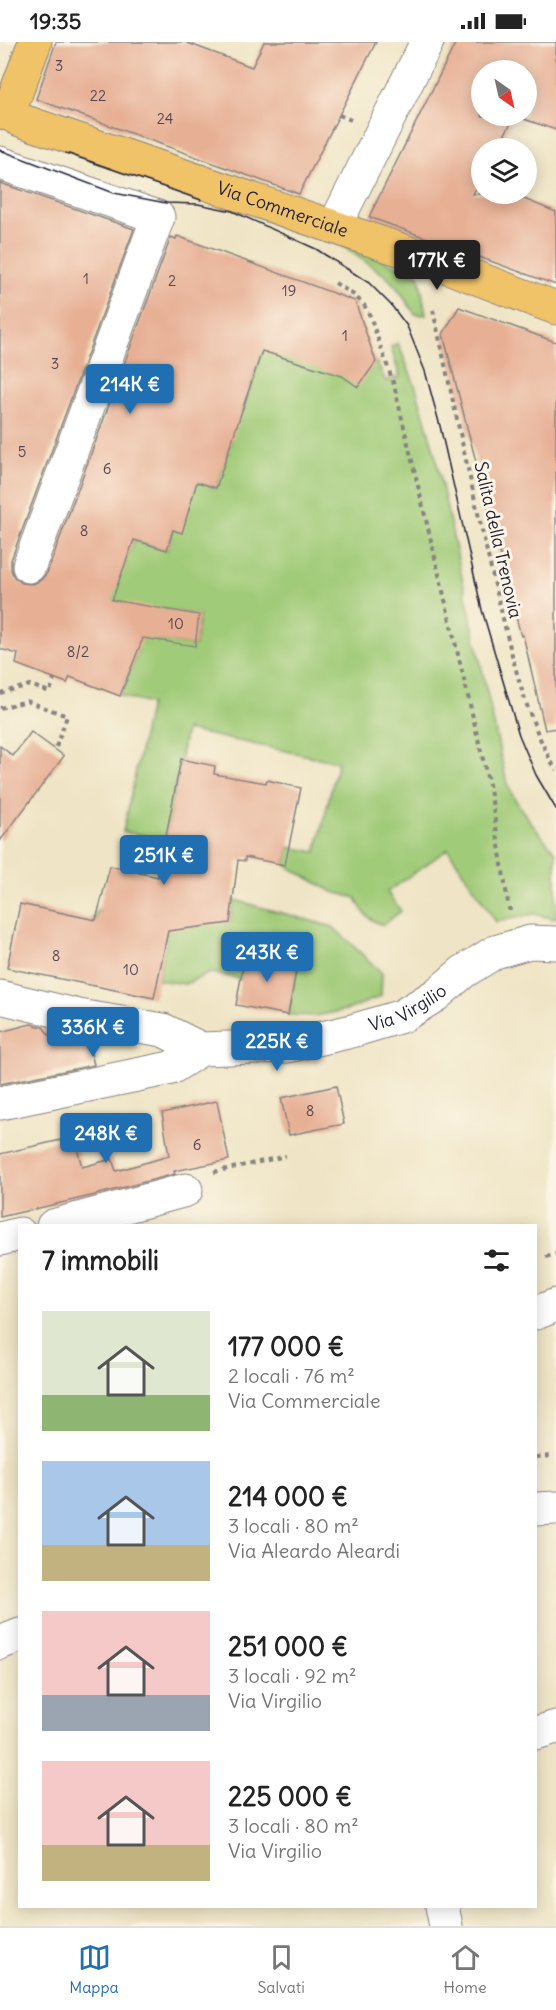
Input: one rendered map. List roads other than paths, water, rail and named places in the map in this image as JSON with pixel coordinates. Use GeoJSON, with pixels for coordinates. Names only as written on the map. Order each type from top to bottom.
{"type":"FeatureCollection","features":[{"type":"Feature","properties":{"kind":"main road"},"geometry":{"type":"LineString","coordinates":[[4,112],[35,42]]}},
{"type":"Feature","properties":{"kind":"main road","name":"Via Commerciale"},"geometry":{"type":"LineString","coordinates":[[4,112],[20,120],[339,215],[556,308]]}},
{"type":"Feature","properties":{"kind":"street"},"geometry":{"type":"LineString","coordinates":[[339,215],[427,42]]}},
{"type":"Feature","properties":{"kind":"street"},"geometry":{"type":"LineString","coordinates":[[0,163],[158,217],[29,566]]}},
{"type":"Feature","properties":{"kind":"street","name":"Via Virgilio"},"geometry":{"type":"LineString","coordinates":[[0,997],[79,1016],[163,1030],[201,1049],[288,1046],[402,1016],[436,995],[463,972],[495,952],[530,942],[556,943]]}},
{"type":"Feature","properties":{"kind":"street"},"geometry":{"type":"LineString","coordinates":[[0,1102],[171,1068],[201,1049]]}},
{"type":"Feature","properties":{"kind":"street"},"geometry":{"type":"LineString","coordinates":[[60,1224],[186,1190]]}},
{"type":"Feature","properties":{"kind":"street"},"geometry":{"type":"LineString","coordinates":[[0,1239],[18,1234]]}},
{"type":"Feature","properties":{"kind":"street"},"geometry":{"type":"LineString","coordinates":[[537,1313],[556,1305]]}},
{"type":"Feature","properties":{"kind":"street"},"geometry":{"type":"LineString","coordinates":[[537,1509],[556,1508]]}},
{"type":"Feature","properties":{"kind":"street"},"geometry":{"type":"LineString","coordinates":[[0,1643],[18,1636]]}},
{"type":"Feature","properties":{"kind":"street"},"geometry":{"type":"LineString","coordinates":[[537,1733],[556,1727]]}},
{"type":"Feature","properties":{"kind":"street"},"geometry":{"type":"LineString","coordinates":[[442,1908],[446,1926]]}},
{"type":"Feature","properties":{"kind":"tram line"},"geometry":{"type":"LineString","coordinates":[[0,150],[114,193],[166,203],[198,204],[232,211],[316,249],[369,283],[391,305],[407,326],[425,371],[440,426],[482,610],[519,735],[536,775],[556,809]]}},
{"type":"Feature","properties":{"kind":"tram line"},"geometry":{"type":"LineString","coordinates":[[66,153],[201,200]]}}]}
